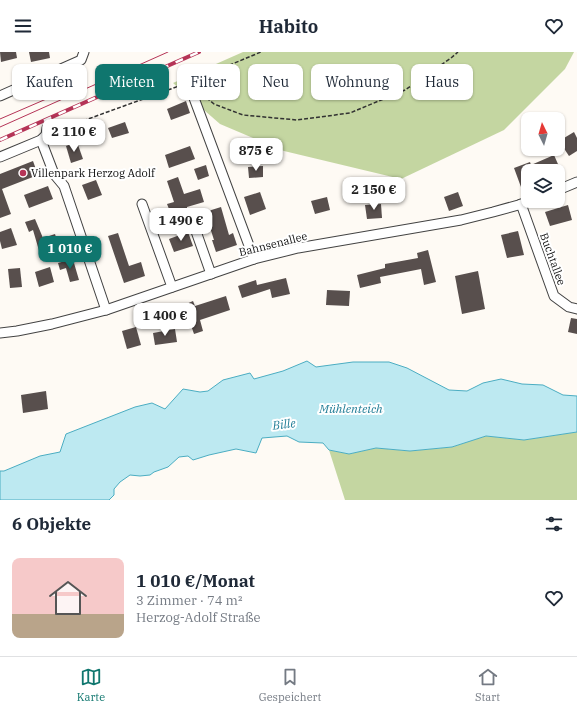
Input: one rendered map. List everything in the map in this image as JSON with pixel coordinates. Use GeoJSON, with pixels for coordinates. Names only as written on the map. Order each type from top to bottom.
{"type":"FeatureCollection","features":[{"type":"Feature","properties":{"kind":"street"},"geometry":{"type":"LineString","coordinates":[[67,64],[82,56]]}},
{"type":"Feature","properties":{"kind":"street"},"geometry":{"type":"LineString","coordinates":[[0,96],[12,91]]}},
{"type":"Feature","properties":{"kind":"street"},"geometry":{"type":"LineString","coordinates":[[195,100],[254,259]]}},
{"type":"Feature","properties":{"kind":"street"},"geometry":{"type":"LineString","coordinates":[[0,157],[45,134],[54,174],[64,186],[106,310]]}},
{"type":"Feature","properties":{"kind":"street"},"geometry":{"type":"LineString","coordinates":[[565,187],[577,182]]}},
{"type":"Feature","properties":{"kind":"street"},"geometry":{"type":"LineString","coordinates":[[142,204],[172,287]]}},
{"type":"Feature","properties":{"kind":"street","name":"Bahnsenallee"},"geometry":{"type":"LineString","coordinates":[[0,333],[52,324],[106,310],[254,259],[298,248],[461,220],[521,204]]}},
{"type":"Feature","properties":{"kind":"street","name":"Buchtallee"},"geometry":{"type":"LineString","coordinates":[[522,208],[554,296],[569,307],[577,309]]}},
{"type":"Feature","properties":{"kind":"street"},"geometry":{"type":"LineString","coordinates":[[176,220],[189,217],[192,220],[211,274]]}},
{"type":"Feature","properties":{"kind":"path"},"geometry":{"type":"LineString","coordinates":[[232,64],[261,52]]}},
{"type":"Feature","properties":{"kind":"path"},"geometry":{"type":"LineString","coordinates":[[209,100],[214,104],[243,115],[297,120],[350,113],[405,90],[452,58],[458,52]]}},
{"type":"Feature","properties":{"kind":"path"},"geometry":{"type":"LineString","coordinates":[[45,134],[177,86]]}},
{"type":"Feature","properties":{"kind":"green space"},"geometry":{"type":"Polygon","coordinates":[[[243,52],[574,52],[565,69],[504,130],[401,179],[284,151],[220,124],[192,100],[240,100],[240,64],[216,64],[243,52]]]}},
{"type":"Feature","properties":{"kind":"green space"},"geometry":{"type":"Polygon","coordinates":[[[177,81],[177,86],[173,83],[177,81]]]}},
{"type":"Feature","properties":{"kind":"green space"},"geometry":{"type":"Polygon","coordinates":[[[577,432],[577,500],[345,500],[329,450],[349,454],[376,448],[410,451],[452,447],[486,436],[524,440],[577,432]]]}},
{"type":"Feature","properties":{"kind":"water","name":"Mühlenteich"},"geometry":{"type":"Polygon","coordinates":[[[307,361],[316,367],[353,362],[389,362],[407,368],[449,390],[467,391],[483,383],[501,379],[522,384],[543,385],[563,395],[577,396],[577,432],[524,440],[486,436],[452,447],[410,451],[376,448],[349,454],[329,450],[323,443],[299,442],[287,436],[262,438],[256,453],[236,449],[193,460],[188,456],[179,457],[168,467],[150,475],[130,475],[120,482],[114,489],[114,495],[109,500],[0,500],[0,471],[4,471],[40,456],[60,452],[66,434],[135,407],[152,403],[165,409],[183,389],[200,392],[208,391],[223,380],[250,373],[254,379],[283,371],[307,361]]]}},
{"type":"Feature","properties":{"kind":"building"},"geometry":{"type":"Polygon","coordinates":[[[0,52],[16,52],[17,58],[1,62],[0,52]]]}},
{"type":"Feature","properties":{"kind":"building"},"geometry":{"type":"Polygon","coordinates":[[[29,52],[49,52],[50,58],[31,62],[29,52]]]}},
{"type":"Feature","properties":{"kind":"building"},"geometry":{"type":"Polygon","coordinates":[[[186,101],[190,113],[171,120],[167,109],[186,101]]]}},
{"type":"Feature","properties":{"kind":"building"},"geometry":{"type":"Polygon","coordinates":[[[125,122],[129,133],[112,138],[108,128],[125,122]]]}},
{"type":"Feature","properties":{"kind":"building"},"geometry":{"type":"Polygon","coordinates":[[[574,132],[577,138],[577,151],[569,156],[565,150],[565,137],[574,132]]]}},
{"type":"Feature","properties":{"kind":"building"},"geometry":{"type":"Polygon","coordinates":[[[77,142],[83,159],[71,163],[66,146],[77,142]]]}},
{"type":"Feature","properties":{"kind":"building"},"geometry":{"type":"Polygon","coordinates":[[[190,146],[195,159],[169,168],[165,155],[190,146]]]}},
{"type":"Feature","properties":{"kind":"building"},"geometry":{"type":"Polygon","coordinates":[[[554,156],[558,164],[533,164],[554,156]]]}},
{"type":"Feature","properties":{"kind":"building"},"geometry":{"type":"Polygon","coordinates":[[[33,161],[38,175],[2,189],[11,214],[0,218],[0,174],[33,161]]]}},
{"type":"Feature","properties":{"kind":"building"},"geometry":{"type":"Polygon","coordinates":[[[206,165],[209,176],[198,180],[194,169],[206,165]]]}},
{"type":"Feature","properties":{"kind":"building"},"geometry":{"type":"Polygon","coordinates":[[[521,165],[521,187],[514,168],[521,165]]]}},
{"type":"Feature","properties":{"kind":"building"},"geometry":{"type":"Polygon","coordinates":[[[263,166],[263,177],[249,178],[248,167],[263,166]]]}},
{"type":"Feature","properties":{"kind":"building"},"geometry":{"type":"Polygon","coordinates":[[[178,177],[184,194],[200,189],[204,202],[171,214],[167,204],[174,202],[167,181],[178,177]]]}},
{"type":"Feature","properties":{"kind":"building"},"geometry":{"type":"Polygon","coordinates":[[[96,180],[102,195],[88,200],[82,185],[96,180]]]}},
{"type":"Feature","properties":{"kind":"building","name":"Villenpark Herzog Adolf"},"geometry":{"type":"Polygon","coordinates":[[[48,186],[53,199],[29,208],[24,195],[48,186]]]}},
{"type":"Feature","properties":{"kind":"building"},"geometry":{"type":"Polygon","coordinates":[[[260,192],[266,209],[250,215],[244,197],[260,192]]]}},
{"type":"Feature","properties":{"kind":"building"},"geometry":{"type":"Polygon","coordinates":[[[458,192],[463,206],[449,211],[444,197],[458,192]]]}},
{"type":"Feature","properties":{"kind":"building"},"geometry":{"type":"Polygon","coordinates":[[[327,197],[330,210],[315,214],[311,201],[327,197]]]}},
{"type":"Feature","properties":{"kind":"building"},"geometry":{"type":"Polygon","coordinates":[[[381,204],[382,218],[367,219],[365,205],[381,204]]]}},
{"type":"Feature","properties":{"kind":"building"},"geometry":{"type":"Polygon","coordinates":[[[568,205],[572,220],[550,226],[545,212],[558,208],[565,208],[565,206],[568,205]]]}},
{"type":"Feature","properties":{"kind":"building"},"geometry":{"type":"Polygon","coordinates":[[[221,207],[229,235],[233,233],[237,245],[216,252],[212,240],[214,240],[205,212],[221,207]]]}},
{"type":"Feature","properties":{"kind":"building"},"geometry":{"type":"Polygon","coordinates":[[[35,219],[43,238],[55,234],[59,247],[40,254],[33,230],[29,232],[25,222],[35,219]]]}},
{"type":"Feature","properties":{"kind":"building"},"geometry":{"type":"Polygon","coordinates":[[[11,228],[17,245],[2,249],[0,232],[11,228]]]}},
{"type":"Feature","properties":{"kind":"building"},"geometry":{"type":"Polygon","coordinates":[[[518,231],[524,255],[507,258],[501,235],[518,231]]]}},
{"type":"Feature","properties":{"kind":"building"},"geometry":{"type":"Polygon","coordinates":[[[188,232],[193,246],[174,252],[169,239],[188,232]]]}},
{"type":"Feature","properties":{"kind":"building"},"geometry":{"type":"Polygon","coordinates":[[[118,233],[129,266],[141,262],[145,276],[124,283],[108,236],[118,233]]]}},
{"type":"Feature","properties":{"kind":"building"},"geometry":{"type":"Polygon","coordinates":[[[428,250],[436,282],[424,285],[421,269],[380,277],[381,283],[360,288],[357,275],[385,268],[385,264],[418,258],[417,253],[428,250]]]}},
{"type":"Feature","properties":{"kind":"building"},"geometry":{"type":"Polygon","coordinates":[[[69,260],[70,264],[74,263],[79,280],[70,282],[66,268],[60,270],[58,263],[69,260]]]}},
{"type":"Feature","properties":{"kind":"building"},"geometry":{"type":"Polygon","coordinates":[[[50,267],[54,282],[39,287],[35,272],[50,267]]]}},
{"type":"Feature","properties":{"kind":"building"},"geometry":{"type":"Polygon","coordinates":[[[20,268],[22,287],[10,288],[8,269],[20,268]]]}},
{"type":"Feature","properties":{"kind":"building"},"geometry":{"type":"Polygon","coordinates":[[[478,271],[485,309],[462,314],[455,276],[478,271]]]}},
{"type":"Feature","properties":{"kind":"building"},"geometry":{"type":"Polygon","coordinates":[[[286,278],[290,294],[272,298],[270,289],[242,298],[238,286],[256,280],[257,285],[286,278]]]}},
{"type":"Feature","properties":{"kind":"building"},"geometry":{"type":"Polygon","coordinates":[[[327,290],[350,291],[349,306],[326,305],[327,290]]]}},
{"type":"Feature","properties":{"kind":"building"},"geometry":{"type":"Polygon","coordinates":[[[226,296],[230,310],[200,320],[203,331],[194,334],[184,305],[193,301],[195,306],[226,296]]]}},
{"type":"Feature","properties":{"kind":"building"},"geometry":{"type":"Polygon","coordinates":[[[571,318],[577,319],[577,334],[568,332],[571,318]]]}},
{"type":"Feature","properties":{"kind":"building"},"geometry":{"type":"Polygon","coordinates":[[[136,327],[141,345],[127,349],[122,331],[136,327]]]}},
{"type":"Feature","properties":{"kind":"building"},"geometry":{"type":"Polygon","coordinates":[[[175,329],[177,342],[155,345],[153,333],[175,329]]]}},
{"type":"Feature","properties":{"kind":"building"},"geometry":{"type":"Polygon","coordinates":[[[46,391],[48,409],[23,413],[21,395],[46,391]]]}},
{"type":"Feature","properties":{"kind":"tram line"},"geometry":{"type":"LineString","coordinates":[[0,127],[168,52]]}},
{"type":"Feature","properties":{"kind":"tram line"},"geometry":{"type":"LineString","coordinates":[[0,119],[44,100]]}},
{"type":"Feature","properties":{"kind":"railway"},"geometry":{"type":"LineString","coordinates":[[0,140],[199,52]]}},
{"type":"Feature","properties":{"kind":"place","name":"Villenpark Herzog Adolf"},"geometry":{"type":"Point","coordinates":[23,173]}},
{"type":"Feature","properties":{"kind":"water label","name":"Bille"},"geometry":{"type":"Point","coordinates":[284,424]}}]}
